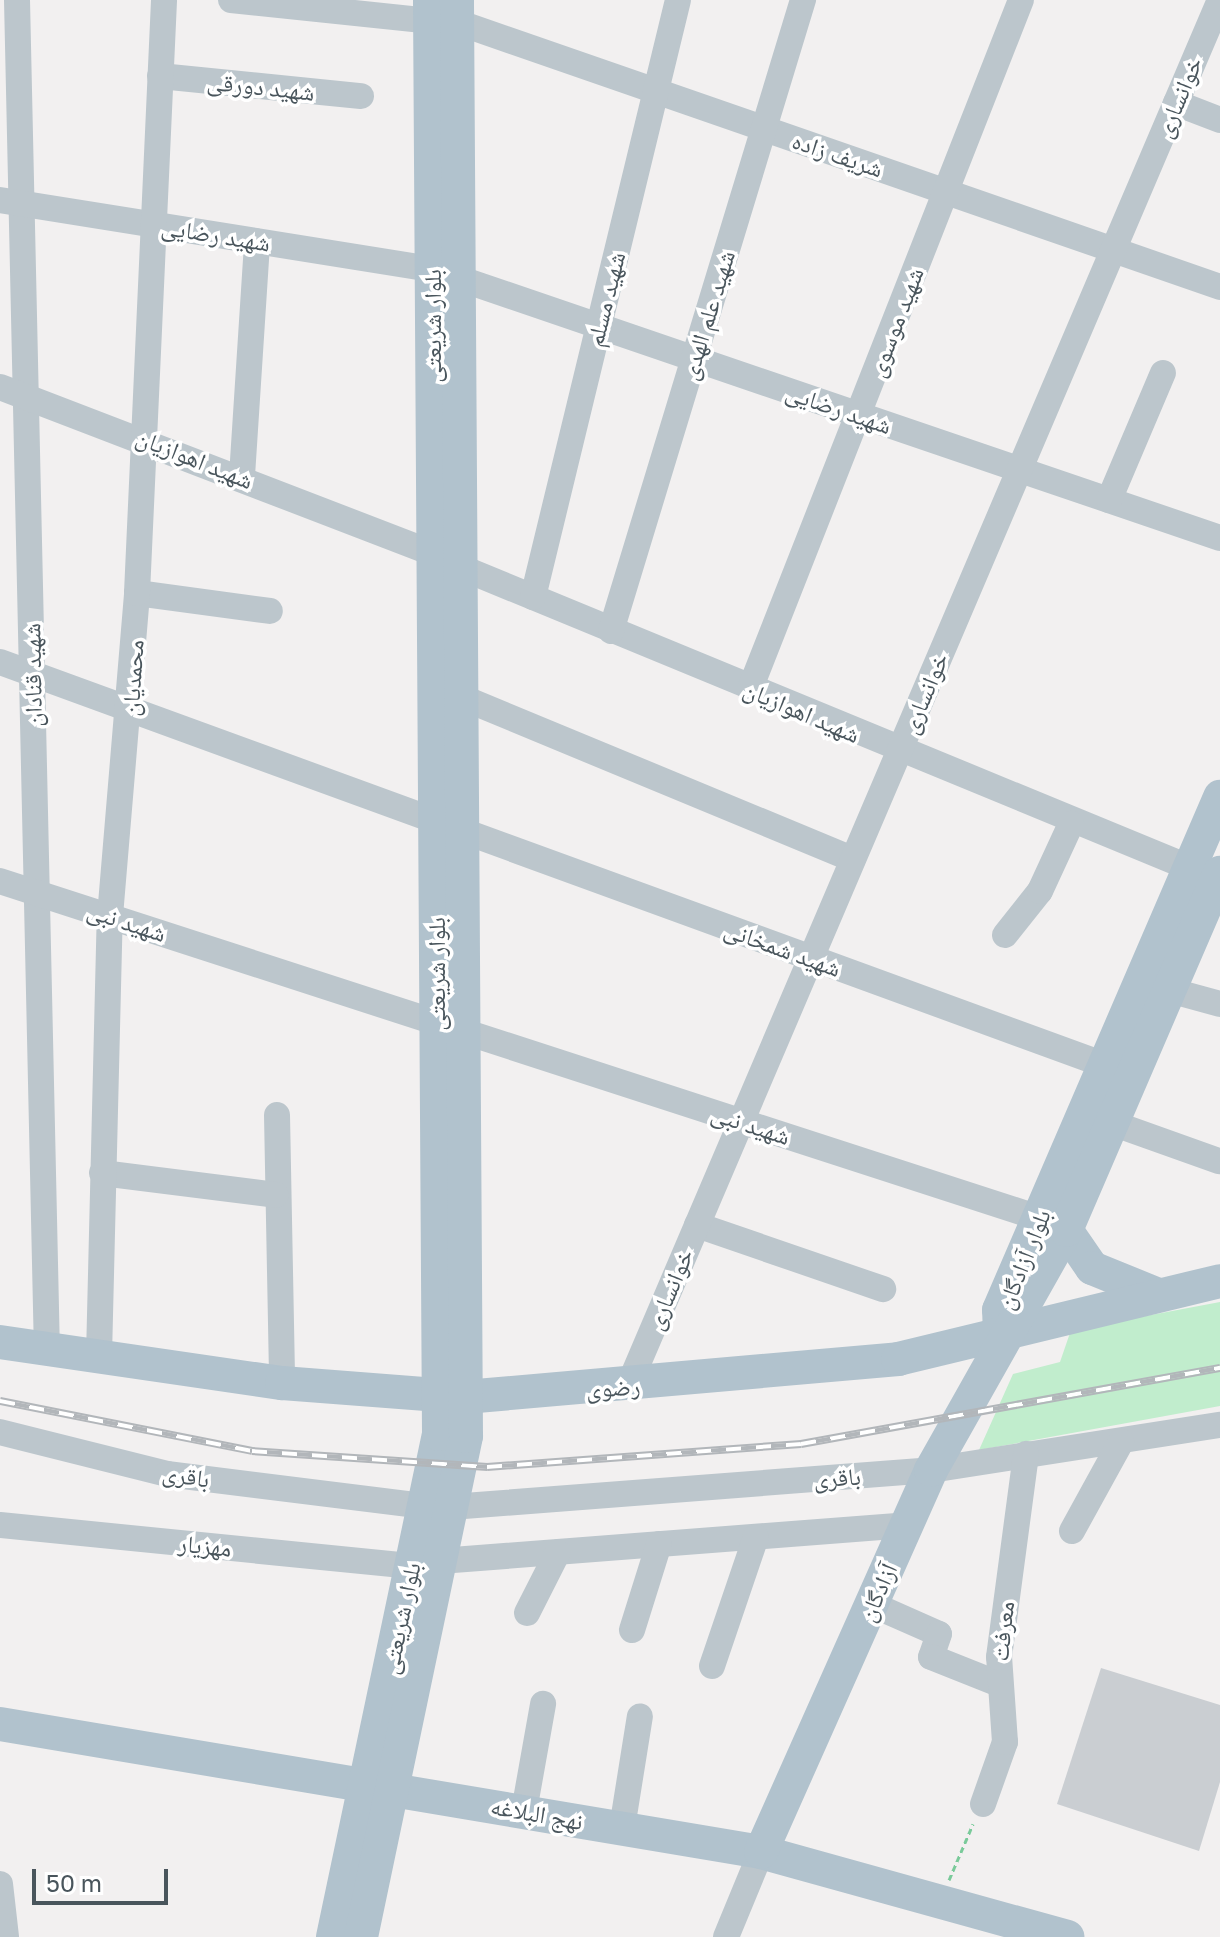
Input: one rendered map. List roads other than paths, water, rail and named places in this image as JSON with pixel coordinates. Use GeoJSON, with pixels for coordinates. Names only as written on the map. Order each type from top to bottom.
{"type":"FeatureCollection","features":[{"type":"Feature","properties":{"kind":"main road","name":"بلوار شریعتی"},"geometry":{"type":"LineString","coordinates":[[333,1937],[378,1786],[437,1507],[452,1398],[443,11]]}},
{"type":"Feature","properties":{"kind":"main road","name":"بلوار شریعتی"},"geometry":{"type":"LineString","coordinates":[[447,560],[461,697],[448,826]]}},
{"type":"Feature","properties":{"kind":"main road","name":"بلوار آزادگان"},"geometry":{"type":"LineString","coordinates":[[1000,1336],[999,1310],[1112,1123],[1169,990],[1212,875],[1220,797]]}},
{"type":"Feature","properties":{"kind":"main road","name":"بلوار آزادگان"},"geometry":{"type":"LineString","coordinates":[[1052,1224],[1105,1065],[1212,875]]}},
{"type":"Feature","properties":{"kind":"main road"},"geometry":{"type":"LineString","coordinates":[[1052,1224],[1111,1282],[1156,1294]]}},
{"type":"Feature","properties":{"kind":"main road","name":"رضوی"},"geometry":{"type":"LineString","coordinates":[[0,1342],[282,1383],[452,1398],[628,1387],[861,1364],[1000,1336],[1156,1294],[1220,1281]]}},
{"type":"Feature","properties":{"kind":"main road","name":"آزادگان"},"geometry":{"type":"LineString","coordinates":[[761,1852],[931,1470],[1000,1336]]}},
{"type":"Feature","properties":{"kind":"main road","name":"نهج البلاغه"},"geometry":{"type":"LineString","coordinates":[[0,1724],[761,1852],[939,1901],[981,1925],[1067,1937]]}},
{"type":"Feature","properties":{"kind":"main road","name":"بلوار شریعتی"},"geometry":{"type":"LineString","coordinates":[[361,1937],[378,1786]]}},
{"type":"Feature","properties":{"kind":"street","name":"شهید قنادان"},"geometry":{"type":"LineString","coordinates":[[17,0],[10,202],[13,389],[32,673],[47,1350]]}},
{"type":"Feature","properties":{"kind":"street","name":"محمدیان"},"geometry":{"type":"LineString","coordinates":[[99,1356],[110,916],[130,712],[164,0]]}},
{"type":"Feature","properties":{"kind":"street","name":"شریف زاده"},"geometry":{"type":"LineString","coordinates":[[231,0],[443,11],[656,91],[1220,287]]}},
{"type":"Feature","properties":{"kind":"street","name":"شهید مسلم"},"geometry":{"type":"LineString","coordinates":[[533,597],[678,0]]}},
{"type":"Feature","properties":{"kind":"street","name":"شهید علم الهدی"},"geometry":{"type":"LineString","coordinates":[[611,631],[803,0]]}},
{"type":"Feature","properties":{"kind":"street","name":"شهید موسوی"},"geometry":{"type":"LineString","coordinates":[[750,689],[1021,0]]}},
{"type":"Feature","properties":{"kind":"street","name":"خوانساری"},"geometry":{"type":"LineString","coordinates":[[628,1387],[1220,0]]}},
{"type":"Feature","properties":{"kind":"street","name":"شهید دورقی"},"geometry":{"type":"LineString","coordinates":[[160,76],[361,96]]}},
{"type":"Feature","properties":{"kind":"street"},"geometry":{"type":"LineString","coordinates":[[1176,103],[1220,120]]}},
{"type":"Feature","properties":{"kind":"street","name":"شهید رضایی"},"geometry":{"type":"LineString","coordinates":[[10,202],[445,273],[1220,538]]}},
{"type":"Feature","properties":{"kind":"street"},"geometry":{"type":"LineString","coordinates":[[242,476],[257,241]]}},
{"type":"Feature","properties":{"kind":"street"},"geometry":{"type":"LineString","coordinates":[[1109,500],[1163,373]]}},
{"type":"Feature","properties":{"kind":"street","name":"شهید اهوازیان"},"geometry":{"type":"LineString","coordinates":[[13,389],[145,437],[447,560],[1071,824],[1212,875]]}},
{"type":"Feature","properties":{"kind":"street"},"geometry":{"type":"LineString","coordinates":[[137,593],[270,611]]}},
{"type":"Feature","properties":{"kind":"street","name":"شهید شمخانی"},"geometry":{"type":"LineString","coordinates":[[0,662],[130,712],[1105,1065]]}},
{"type":"Feature","properties":{"kind":"street"},"geometry":{"type":"LineString","coordinates":[[461,697],[853,859]]}},
{"type":"Feature","properties":{"kind":"street"},"geometry":{"type":"LineString","coordinates":[[1005,935],[1040,891],[1071,824]]}},
{"type":"Feature","properties":{"kind":"street","name":"شهید نبی"},"geometry":{"type":"LineString","coordinates":[[0,881],[450,1025],[1052,1224]]}},
{"type":"Feature","properties":{"kind":"street"},"geometry":{"type":"LineString","coordinates":[[1169,990],[1220,1004]]}},
{"type":"Feature","properties":{"kind":"street"},"geometry":{"type":"LineString","coordinates":[[277,1115],[276,1195],[282,1383]]}},
{"type":"Feature","properties":{"kind":"street"},"geometry":{"type":"LineString","coordinates":[[1112,1123],[1219,1161]]}},
{"type":"Feature","properties":{"kind":"street"},"geometry":{"type":"LineString","coordinates":[[102,1173],[276,1195]]}},
{"type":"Feature","properties":{"kind":"street"},"geometry":{"type":"LineString","coordinates":[[697,1225],[883,1289]]}},
{"type":"Feature","properties":{"kind":"street","name":"باقری"},"geometry":{"type":"LineString","coordinates":[[0,1432],[167,1474],[437,1507],[931,1470],[1220,1425]]}},
{"type":"Feature","properties":{"kind":"street"},"geometry":{"type":"LineString","coordinates":[[1072,1531],[1121,1442]]}},
{"type":"Feature","properties":{"kind":"street","name":"معرفت"},"geometry":{"type":"LineString","coordinates":[[983,1804],[1005,1742],[999,1684],[1026,1454]]}},
{"type":"Feature","properties":{"kind":"street","name":"مهزیار"},"geometry":{"type":"LineString","coordinates":[[0,1525],[425,1563]]}},
{"type":"Feature","properties":{"kind":"street"},"geometry":{"type":"LineString","coordinates":[[425,1563],[907,1525]]}},
{"type":"Feature","properties":{"kind":"street"},"geometry":{"type":"LineString","coordinates":[[712,1666],[756,1537]]}},
{"type":"Feature","properties":{"kind":"street"},"geometry":{"type":"LineString","coordinates":[[632,1630],[659,1544]]}},
{"type":"Feature","properties":{"kind":"street"},"geometry":{"type":"LineString","coordinates":[[527,1613],[558,1552]]}},
{"type":"Feature","properties":{"kind":"street"},"geometry":{"type":"LineString","coordinates":[[871,1604],[939,1634],[931,1657],[999,1684]]}},
{"type":"Feature","properties":{"kind":"street"},"geometry":{"type":"LineString","coordinates":[[524,1811],[543,1704]]}},
{"type":"Feature","properties":{"kind":"street"},"geometry":{"type":"LineString","coordinates":[[622,1828],[640,1716]]}},
{"type":"Feature","properties":{"kind":"street"},"geometry":{"type":"LineString","coordinates":[[726,1937],[761,1852]]}},
{"type":"Feature","properties":{"kind":"street"},"geometry":{"type":"LineString","coordinates":[[0,1884],[7,1937]]}},
{"type":"Feature","properties":{"kind":"railway"},"geometry":{"type":"LineString","coordinates":[[0,1401],[252,1451],[487,1467],[801,1444],[1220,1368]]}}]}
